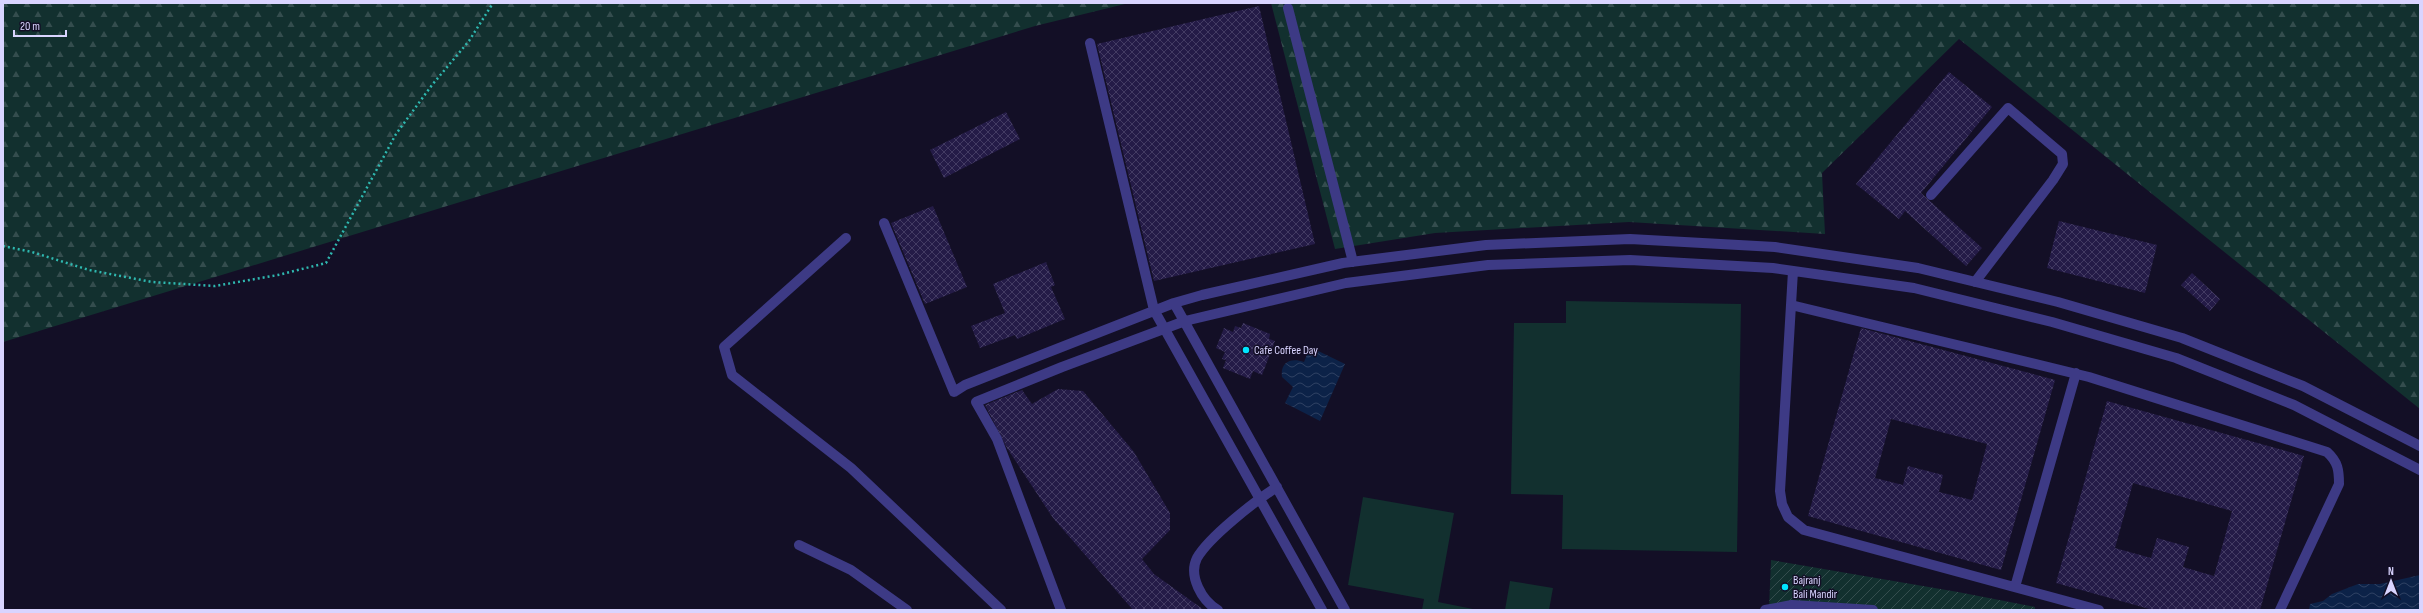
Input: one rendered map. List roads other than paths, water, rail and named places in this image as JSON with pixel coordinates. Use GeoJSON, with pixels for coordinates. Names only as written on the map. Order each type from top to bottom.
{"type":"FeatureCollection","features":[{"type":"Feature","properties":{"kind":"street"},"geometry":{"type":"LineString","coordinates":[[1288,8],[1353,262]]}},
{"type":"Feature","properties":{"kind":"street"},"geometry":{"type":"LineString","coordinates":[[1090,43],[1154,310],[1322,610]]}},
{"type":"Feature","properties":{"kind":"street"},"geometry":{"type":"LineString","coordinates":[[1931,195],[2008,108],[2062,154],[2063,164],[2053,180],[1975,282]]}},
{"type":"Feature","properties":{"kind":"street"},"geometry":{"type":"LineString","coordinates":[[884,223],[954,392],[965,385],[1154,310],[1202,294],[1353,262],[1486,245],[1630,239],[1774,247],[1918,268],[2058,302],[2182,338],[2303,386],[2420,446]]}},
{"type":"Feature","properties":{"kind":"street"},"geometry":{"type":"LineString","coordinates":[[846,238],[724,347],[732,375],[851,468],[1001,610]]}},
{"type":"Feature","properties":{"kind":"street"},"geometry":{"type":"LineString","coordinates":[[1061,610],[997,439],[976,402],[1185,321],[1346,283],[1488,265],[1630,260],[1773,268],[1914,288],[2052,322],[2176,358],[2294,405],[2420,470]]}},
{"type":"Feature","properties":{"kind":"street"},"geometry":{"type":"LineString","coordinates":[[1793,271],[1780,458],[1782,504],[1788,517],[1804,530],[2099,610]]}},
{"type":"Feature","properties":{"kind":"street"},"geometry":{"type":"LineString","coordinates":[[1174,303],[1345,610]]}},
{"type":"Feature","properties":{"kind":"street"},"geometry":{"type":"LineString","coordinates":[[1791,304],[2076,374],[2327,452],[2335,459],[2339,469],[2339,484],[2280,610]]}},
{"type":"Feature","properties":{"kind":"street"},"geometry":{"type":"LineString","coordinates":[[2015,587],[2076,374]]}},
{"type":"Feature","properties":{"kind":"street"},"geometry":{"type":"LineString","coordinates":[[1218,610],[1211,606],[1199,589],[1194,573],[1197,559],[1203,550],[1260,498],[1277,487]]}},
{"type":"Feature","properties":{"kind":"street"},"geometry":{"type":"LineString","coordinates":[[798,545],[851,570],[907,610]]}},
{"type":"Feature","properties":{"kind":"street"},"geometry":{"type":"LineString","coordinates":[[1766,610],[1792,605],[1873,610]]}},
{"type":"Feature","properties":{"kind":"water"},"geometry":{"type":"Polygon","coordinates":[[[1310,347],[1345,364],[1320,421],[1285,403],[1293,387],[1282,377],[1283,368],[1287,362],[1295,360],[1304,362],[1310,347]]]}},
{"type":"Feature","properties":{"kind":"water"},"geometry":{"type":"Polygon","coordinates":[[[2420,575],[2420,610],[2309,610],[2310,604],[2323,601],[2332,594],[2358,584],[2380,584],[2420,575]]]}},
{"type":"Feature","properties":{"kind":"place","name":"Cafe Coffee Day"},"geometry":{"type":"Point","coordinates":[1246,350]}},
{"type":"Feature","properties":{"kind":"place","name":"Bajranj Bali Mandir"},"geometry":{"type":"Point","coordinates":[1785,587]}}]}
